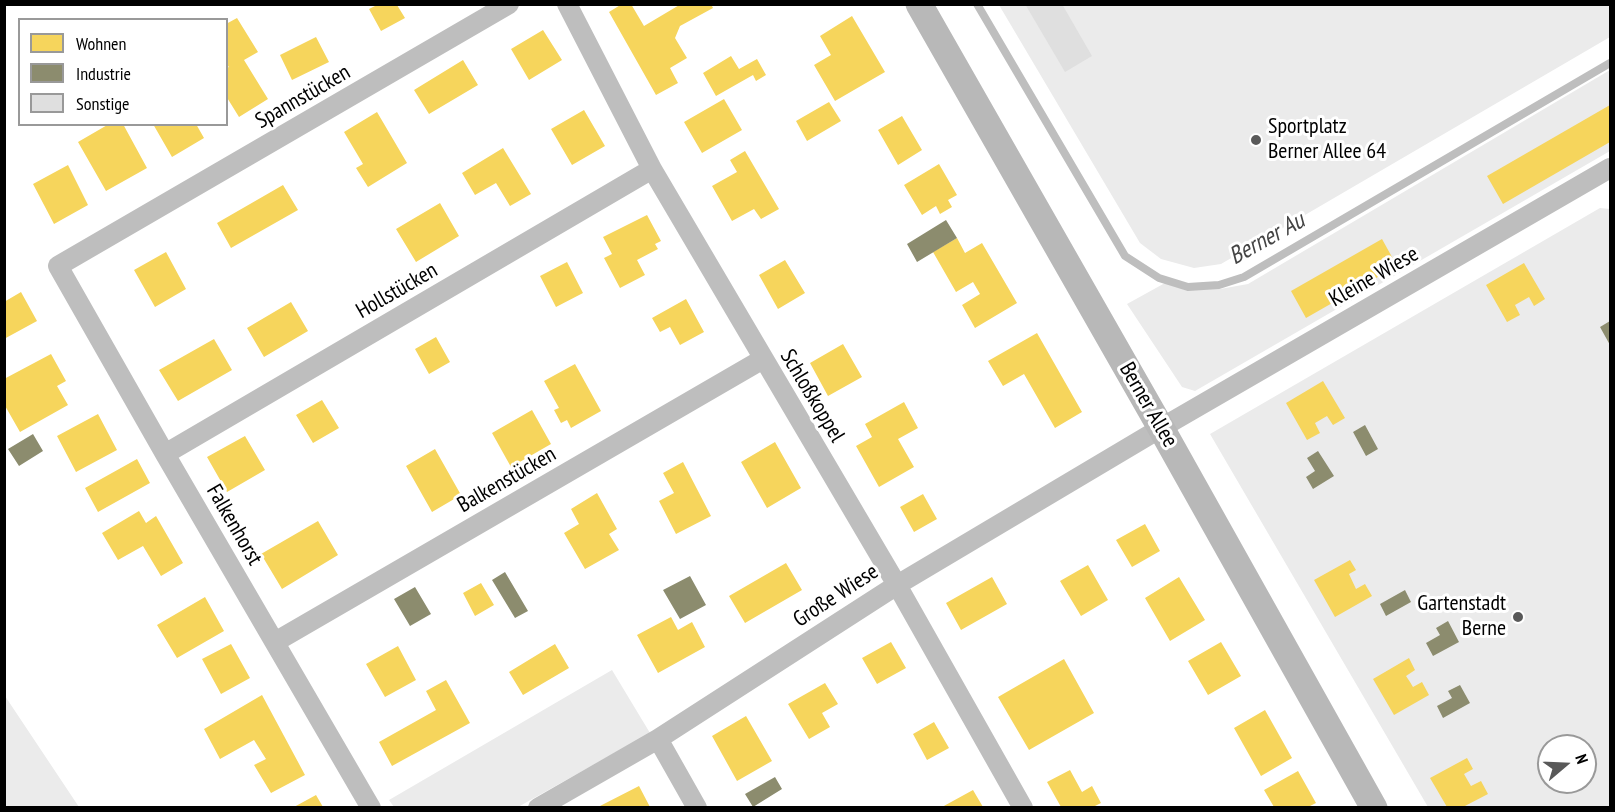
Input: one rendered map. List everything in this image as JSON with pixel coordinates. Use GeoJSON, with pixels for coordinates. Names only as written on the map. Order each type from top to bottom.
{"type":"FeatureCollection","features":[{"type":"Feature","properties":{"kind":"street","name":"Spannstücken"},"geometry":{"type":"LineString","coordinates":[[57,266],[509,4]]}},
{"type":"Feature","properties":{"kind":"street","name":"Schloßkoppel"},"geometry":{"type":"LineString","coordinates":[[567,4],[652,169],[897,585],[1023,807]]}},
{"type":"Feature","properties":{"kind":"street","name":"Berner Allee"},"geometry":{"type":"LineString","coordinates":[[919,4],[1374,807]]}},
{"type":"Feature","properties":{"kind":"street","name":"Kleine Wiese"},"geometry":{"type":"LineString","coordinates":[[1161,428],[1611,168]]}},
{"type":"Feature","properties":{"kind":"street","name":"Hollstücken"},"geometry":{"type":"LineString","coordinates":[[165,454],[652,169]]}},
{"type":"Feature","properties":{"kind":"street","name":"Falkenhorst"},"geometry":{"type":"LineString","coordinates":[[57,266],[371,807]]}},
{"type":"Feature","properties":{"kind":"street","name":"Balkenstücken"},"geometry":{"type":"LineString","coordinates":[[275,642],[763,359]]}},
{"type":"Feature","properties":{"kind":"street","name":"Große Wiese"},"geometry":{"type":"LineString","coordinates":[[538,807],[658,739],[897,585],[1161,428]]}},
{"type":"Feature","properties":{"kind":"street"},"geometry":{"type":"LineString","coordinates":[[658,739],[697,807]]}},
{"type":"Feature","properties":{"kind":"shaded area","name":"Sportplatz Berner Allee 64"},"geometry":{"type":"Polygon","coordinates":[[[999,5],[1610,5],[1610,37],[1221,264],[1194,268],[1161,259],[1140,243],[999,5]]]}},
{"type":"Feature","properties":{"kind":"shaded area"},"geometry":{"type":"Polygon","coordinates":[[[1610,70],[1610,151],[1195,391],[1182,387],[1127,304],[1165,283],[1189,289],[1220,289],[1248,284],[1610,70]]]}},
{"type":"Feature","properties":{"kind":"shaded area"},"geometry":{"type":"Polygon","coordinates":[[[1600,208],[1610,209],[1610,807],[1428,807],[1210,434],[1600,208]]]}},
{"type":"Feature","properties":{"kind":"shaded area"},"geometry":{"type":"Polygon","coordinates":[[[612,670],[650,733],[518,807],[394,807],[389,800],[612,670]]]}},
{"type":"Feature","properties":{"kind":"shaded area"},"geometry":{"type":"Polygon","coordinates":[[[5,696],[79,807],[5,807],[5,696]]]}},
{"type":"Feature","properties":{"kind":"building: Wohnen"},"geometry":{"type":"Polygon","coordinates":[[[622,4],[631,4],[644,26],[681,4],[711,4],[713,8],[680,26],[675,38],[687,58],[670,68],[678,83],[656,95],[609,12],[622,4]]]}},
{"type":"Feature","properties":{"kind":"building: Wohnen"},"geometry":{"type":"Polygon","coordinates":[[[377,5],[397,5],[405,18],[381,31],[369,9],[377,5]]]}},
{"type":"Feature","properties":{"kind":"building: Wohnen"},"geometry":{"type":"Polygon","coordinates":[[[852,16],[885,72],[835,101],[814,65],[831,55],[820,36],[852,16]]]}},
{"type":"Feature","properties":{"kind":"building: Wohnen"},"geometry":{"type":"Polygon","coordinates":[[[237,18],[258,52],[244,60],[268,99],[239,117],[228,99],[228,23],[237,18]]]}},
{"type":"Feature","properties":{"kind":"building: Wohnen"},"geometry":{"type":"Polygon","coordinates":[[[543,30],[562,60],[529,80],[511,49],[543,30]]]}},
{"type":"Feature","properties":{"kind":"building: Wohnen"},"geometry":{"type":"Polygon","coordinates":[[[316,37],[329,62],[292,80],[280,55],[316,37]]]}},
{"type":"Feature","properties":{"kind":"building: Wohnen"},"geometry":{"type":"Polygon","coordinates":[[[731,56],[739,69],[757,59],[766,75],[756,81],[753,75],[716,96],[703,73],[731,56]]]}},
{"type":"Feature","properties":{"kind":"building: Wohnen"},"geometry":{"type":"Polygon","coordinates":[[[463,60],[478,85],[429,114],[414,90],[463,60]]]}},
{"type":"Feature","properties":{"kind":"building: Wohnen"},"geometry":{"type":"Polygon","coordinates":[[[724,99],[742,130],[702,153],[684,122],[724,99]]]}},
{"type":"Feature","properties":{"kind":"building: Wohnen"},"geometry":{"type":"Polygon","coordinates":[[[829,102],[841,121],[807,141],[796,121],[829,102]]]}},
{"type":"Feature","properties":{"kind":"building: Wohnen"},"geometry":{"type":"Polygon","coordinates":[[[1610,105],[1610,142],[1503,204],[1487,176],[1610,105]]]}},
{"type":"Feature","properties":{"kind":"building: Wohnen"},"geometry":{"type":"Polygon","coordinates":[[[584,110],[605,146],[572,165],[551,129],[584,110]]]}},
{"type":"Feature","properties":{"kind":"building: Wohnen"},"geometry":{"type":"Polygon","coordinates":[[[377,112],[407,163],[368,187],[356,168],[363,164],[344,132],[377,112]]]}},
{"type":"Feature","properties":{"kind":"building: Wohnen"},"geometry":{"type":"Polygon","coordinates":[[[902,116],[922,150],[898,165],[878,130],[902,116]]]}},
{"type":"Feature","properties":{"kind":"building: Wohnen"},"geometry":{"type":"Polygon","coordinates":[[[106,126],[124,126],[147,168],[106,191],[78,142],[106,126]]]}},
{"type":"Feature","properties":{"kind":"building: Wohnen"},"geometry":{"type":"Polygon","coordinates":[[[154,126],[197,126],[204,138],[172,157],[154,126]]]}},
{"type":"Feature","properties":{"kind":"building: Wohnen"},"geometry":{"type":"Polygon","coordinates":[[[503,148],[531,194],[510,206],[496,183],[475,195],[462,173],[503,148]]]}},
{"type":"Feature","properties":{"kind":"building: Wohnen"},"geometry":{"type":"Polygon","coordinates":[[[745,151],[779,209],[761,219],[754,209],[732,221],[712,186],[737,172],[730,160],[745,151]]]}},
{"type":"Feature","properties":{"kind":"building: Wohnen"},"geometry":{"type":"Polygon","coordinates":[[[939,164],[957,195],[948,200],[952,207],[940,214],[936,206],[922,215],[904,185],[939,164]]]}},
{"type":"Feature","properties":{"kind":"building: Wohnen"},"geometry":{"type":"Polygon","coordinates":[[[68,165],[88,205],[54,224],[33,184],[68,165]]]}},
{"type":"Feature","properties":{"kind":"building: Wohnen"},"geometry":{"type":"Polygon","coordinates":[[[283,185],[298,210],[231,248],[217,223],[283,185]]]}},
{"type":"Feature","properties":{"kind":"building: Wohnen"},"geometry":{"type":"Polygon","coordinates":[[[440,203],[459,236],[416,262],[396,229],[440,203]]]}},
{"type":"Feature","properties":{"kind":"building: Wohnen"},"geometry":{"type":"Polygon","coordinates":[[[647,215],[661,241],[655,244],[658,249],[637,260],[645,275],[620,288],[604,258],[612,254],[603,237],[647,215]]]}},
{"type":"Feature","properties":{"kind":"building: Wohnen"},"geometry":{"type":"Polygon","coordinates":[[[957,238],[965,253],[982,243],[1017,303],[975,328],[962,305],[980,294],[973,282],[956,292],[933,252],[957,238]]]}},
{"type":"Feature","properties":{"kind":"building: Wohnen"},"geometry":{"type":"Polygon","coordinates":[[[1382,239],[1397,266],[1306,318],[1291,291],[1382,239]]]}},
{"type":"Feature","properties":{"kind":"building: Wohnen"},"geometry":{"type":"Polygon","coordinates":[[[166,252],[186,289],[155,307],[134,270],[166,252]]]}},
{"type":"Feature","properties":{"kind":"building: Wohnen"},"geometry":{"type":"Polygon","coordinates":[[[785,260],[805,293],[778,309],[759,275],[785,260]]]}},
{"type":"Feature","properties":{"kind":"building: Wohnen"},"geometry":{"type":"Polygon","coordinates":[[[567,262],[583,293],[556,307],[540,276],[567,262]]]}},
{"type":"Feature","properties":{"kind":"building: Wohnen"},"geometry":{"type":"Polygon","coordinates":[[[1524,263],[1545,299],[1534,306],[1529,297],[1515,305],[1520,315],[1507,322],[1486,285],[1524,263]]]}},
{"type":"Feature","properties":{"kind":"building: Wohnen"},"geometry":{"type":"Polygon","coordinates":[[[21,292],[37,321],[4,339],[4,302],[21,292]]]}},
{"type":"Feature","properties":{"kind":"building: Wohnen"},"geometry":{"type":"Polygon","coordinates":[[[686,299],[704,332],[680,345],[670,327],[660,332],[652,318],[686,299]]]}},
{"type":"Feature","properties":{"kind":"building: Wohnen"},"geometry":{"type":"Polygon","coordinates":[[[291,302],[308,331],[264,357],[247,328],[291,302]]]}},
{"type":"Feature","properties":{"kind":"building: Wohnen"},"geometry":{"type":"Polygon","coordinates":[[[1037,333],[1082,412],[1055,428],[1024,374],[1003,386],[988,361],[1037,333]]]}},
{"type":"Feature","properties":{"kind":"building: Wohnen"},"geometry":{"type":"Polygon","coordinates":[[[436,337],[450,362],[429,374],[415,349],[436,337]]]}},
{"type":"Feature","properties":{"kind":"building: Wohnen"},"geometry":{"type":"Polygon","coordinates":[[[214,339],[232,370],[178,401],[159,370],[214,339]]]}},
{"type":"Feature","properties":{"kind":"building: Wohnen"},"geometry":{"type":"Polygon","coordinates":[[[843,344],[862,377],[828,396],[810,363],[843,344]]]}},
{"type":"Feature","properties":{"kind":"building: Wohnen"},"geometry":{"type":"Polygon","coordinates":[[[51,354],[66,381],[57,386],[68,405],[20,432],[4,404],[4,379],[51,354]]]}},
{"type":"Feature","properties":{"kind":"building: Wohnen"},"geometry":{"type":"Polygon","coordinates":[[[575,364],[601,411],[571,428],[567,420],[561,423],[554,410],[559,408],[544,381],[575,364]]]}},
{"type":"Feature","properties":{"kind":"building: Wohnen"},"geometry":{"type":"Polygon","coordinates":[[[1323,381],[1345,418],[1333,425],[1327,416],[1315,423],[1320,433],[1307,440],[1286,403],[1323,381]]]}},
{"type":"Feature","properties":{"kind":"building: Wohnen"},"geometry":{"type":"Polygon","coordinates":[[[322,400],[339,428],[313,443],[296,415],[322,400]]]}},
{"type":"Feature","properties":{"kind":"building: Wohnen"},"geometry":{"type":"Polygon","coordinates":[[[904,402],[918,428],[898,439],[914,467],[879,487],[856,446],[872,437],[865,424],[904,402]]]}},
{"type":"Feature","properties":{"kind":"building: Wohnen"},"geometry":{"type":"Polygon","coordinates":[[[532,410],[551,444],[511,467],[492,433],[532,410]]]}},
{"type":"Feature","properties":{"kind":"building: Wohnen"},"geometry":{"type":"Polygon","coordinates":[[[98,414],[117,450],[76,472],[57,436],[98,414]]]}},
{"type":"Feature","properties":{"kind":"building: Wohnen"},"geometry":{"type":"Polygon","coordinates":[[[245,436],[265,470],[227,492],[207,457],[245,436]]]}},
{"type":"Feature","properties":{"kind":"building: Wohnen"},"geometry":{"type":"Polygon","coordinates":[[[775,442],[801,488],[767,508],[741,462],[775,442]]]}},
{"type":"Feature","properties":{"kind":"building: Wohnen"},"geometry":{"type":"Polygon","coordinates":[[[435,449],[461,495],[432,512],[406,466],[435,449]]]}},
{"type":"Feature","properties":{"kind":"building: Wohnen"},"geometry":{"type":"Polygon","coordinates":[[[137,459],[150,483],[98,512],[85,488],[137,459]]]}},
{"type":"Feature","properties":{"kind":"building: Wohnen"},"geometry":{"type":"Polygon","coordinates":[[[683,462],[711,516],[676,534],[659,501],[674,493],[663,473],[683,462]]]}},
{"type":"Feature","properties":{"kind":"building: Wohnen"},"geometry":{"type":"Polygon","coordinates":[[[597,493],[617,529],[609,534],[619,550],[585,569],[564,533],[579,524],[571,509],[597,493]]]}},
{"type":"Feature","properties":{"kind":"building: Wohnen"},"geometry":{"type":"Polygon","coordinates":[[[923,494],[937,519],[914,532],[900,507],[923,494]]]}},
{"type":"Feature","properties":{"kind":"building: Wohnen"},"geometry":{"type":"Polygon","coordinates":[[[139,511],[146,523],[156,516],[183,563],[161,576],[143,546],[118,560],[102,533],[139,511]]]}},
{"type":"Feature","properties":{"kind":"building: Wohnen"},"geometry":{"type":"Polygon","coordinates":[[[318,521],[338,555],[282,589],[261,554],[318,521]]]}},
{"type":"Feature","properties":{"kind":"building: Wohnen"},"geometry":{"type":"Polygon","coordinates":[[[1145,524],[1160,551],[1132,567],[1116,540],[1145,524]]]}},
{"type":"Feature","properties":{"kind":"building: Wohnen"},"geometry":{"type":"Polygon","coordinates":[[[1350,560],[1356,570],[1349,574],[1356,589],[1365,584],[1372,596],[1335,617],[1314,580],[1350,560]]]}},
{"type":"Feature","properties":{"kind":"building: Wohnen"},"geometry":{"type":"Polygon","coordinates":[[[786,563],[802,590],[745,623],[729,596],[786,563]]]}},
{"type":"Feature","properties":{"kind":"building: Wohnen"},"geometry":{"type":"Polygon","coordinates":[[[1088,565],[1108,600],[1081,616],[1060,581],[1088,565]]]}},
{"type":"Feature","properties":{"kind":"building: Wohnen"},"geometry":{"type":"Polygon","coordinates":[[[992,577],[1007,604],[961,630],[946,603],[992,577]]]}},
{"type":"Feature","properties":{"kind":"building: Wohnen"},"geometry":{"type":"Polygon","coordinates":[[[1179,577],[1205,620],[1170,641],[1145,598],[1179,577]]]}},
{"type":"Feature","properties":{"kind":"building: Wohnen"},"geometry":{"type":"Polygon","coordinates":[[[481,583],[494,605],[475,616],[463,593],[481,583]]]}},
{"type":"Feature","properties":{"kind":"building: Wohnen"},"geometry":{"type":"Polygon","coordinates":[[[205,597],[224,631],[177,658],[157,625],[205,597]]]}},
{"type":"Feature","properties":{"kind":"building: Wohnen"},"geometry":{"type":"Polygon","coordinates":[[[671,617],[678,630],[692,622],[705,647],[658,673],[637,635],[671,617]]]}},
{"type":"Feature","properties":{"kind":"building: Wohnen"},"geometry":{"type":"Polygon","coordinates":[[[891,642],[906,668],[877,684],[862,658],[891,642]]]}},
{"type":"Feature","properties":{"kind":"building: Wohnen"},"geometry":{"type":"Polygon","coordinates":[[[1221,642],[1241,676],[1208,695],[1188,661],[1221,642]]]}},
{"type":"Feature","properties":{"kind":"building: Wohnen"},"geometry":{"type":"Polygon","coordinates":[[[231,644],[250,678],[221,694],[202,659],[231,644]]]}},
{"type":"Feature","properties":{"kind":"building: Wohnen"},"geometry":{"type":"Polygon","coordinates":[[[555,644],[569,668],[523,695],[509,672],[555,644]]]}},
{"type":"Feature","properties":{"kind":"building: Wohnen"},"geometry":{"type":"Polygon","coordinates":[[[398,646],[416,680],[385,697],[366,664],[398,646]]]}},
{"type":"Feature","properties":{"kind":"building: Wohnen"},"geometry":{"type":"Polygon","coordinates":[[[1409,658],[1415,670],[1406,676],[1413,687],[1422,682],[1429,695],[1394,715],[1373,679],[1409,658]]]}},
{"type":"Feature","properties":{"kind":"building: Wohnen"},"geometry":{"type":"Polygon","coordinates":[[[1064,659],[1094,713],[1029,750],[998,697],[1064,659]]]}},
{"type":"Feature","properties":{"kind":"building: Wohnen"},"geometry":{"type":"Polygon","coordinates":[[[446,680],[470,723],[392,766],[379,742],[436,710],[426,691],[446,680]]]}},
{"type":"Feature","properties":{"kind":"building: Wohnen"},"geometry":{"type":"Polygon","coordinates":[[[825,683],[838,704],[822,713],[830,727],[809,739],[788,704],[825,683]]]}},
{"type":"Feature","properties":{"kind":"building: Wohnen"},"geometry":{"type":"Polygon","coordinates":[[[262,695],[305,775],[271,793],[254,765],[266,759],[254,740],[220,759],[204,729],[262,695]]]}},
{"type":"Feature","properties":{"kind":"building: Wohnen"},"geometry":{"type":"Polygon","coordinates":[[[1265,710],[1292,758],[1261,776],[1234,728],[1265,710]]]}},
{"type":"Feature","properties":{"kind":"building: Wohnen"},"geometry":{"type":"Polygon","coordinates":[[[746,716],[772,761],[737,781],[712,736],[746,716]]]}},
{"type":"Feature","properties":{"kind":"building: Wohnen"},"geometry":{"type":"Polygon","coordinates":[[[934,722],[949,748],[927,760],[913,734],[934,722]]]}},
{"type":"Feature","properties":{"kind":"building: Wohnen"},"geometry":{"type":"Polygon","coordinates":[[[1467,758],[1473,769],[1464,774],[1468,781],[1471,786],[1481,781],[1488,794],[1463,807],[1447,807],[1430,778],[1467,758]]]}},
{"type":"Feature","properties":{"kind":"building: Wohnen"},"geometry":{"type":"Polygon","coordinates":[[[1070,770],[1082,792],[1092,786],[1101,803],[1093,807],[1061,807],[1047,782],[1070,770]]]}},
{"type":"Feature","properties":{"kind":"building: Wohnen"},"geometry":{"type":"Polygon","coordinates":[[[1298,771],[1316,803],[1308,807],[1274,807],[1264,790],[1298,771]]]}},
{"type":"Feature","properties":{"kind":"building: Wohnen"},"geometry":{"type":"Polygon","coordinates":[[[639,786],[650,807],[598,807],[639,786]]]}},
{"type":"Feature","properties":{"kind":"building: Wohnen"},"geometry":{"type":"Polygon","coordinates":[[[973,790],[983,807],[942,807],[973,790]]]}},
{"type":"Feature","properties":{"kind":"building: Wohnen"},"geometry":{"type":"Polygon","coordinates":[[[316,795],[323,807],[294,807],[316,795]]]}},
{"type":"Feature","properties":{"kind":"building: Industrie"},"geometry":{"type":"Polygon","coordinates":[[[946,220],[957,238],[917,262],[907,244],[946,220]]]}},
{"type":"Feature","properties":{"kind":"building: Industrie"},"geometry":{"type":"Polygon","coordinates":[[[1610,321],[1610,345],[1600,327],[1610,321]]]}},
{"type":"Feature","properties":{"kind":"building: Industrie"},"geometry":{"type":"Polygon","coordinates":[[[1365,425],[1378,449],[1366,456],[1353,432],[1365,425]]]}},
{"type":"Feature","properties":{"kind":"building: Industrie"},"geometry":{"type":"Polygon","coordinates":[[[33,434],[43,451],[19,466],[8,449],[33,434]]]}},
{"type":"Feature","properties":{"kind":"building: Industrie"},"geometry":{"type":"Polygon","coordinates":[[[1318,451],[1334,476],[1313,489],[1306,477],[1315,471],[1307,458],[1318,451]]]}},
{"type":"Feature","properties":{"kind":"building: Industrie"},"geometry":{"type":"Polygon","coordinates":[[[505,572],[528,611],[515,618],[492,580],[505,572]]]}},
{"type":"Feature","properties":{"kind":"building: Industrie"},"geometry":{"type":"Polygon","coordinates":[[[690,576],[706,605],[680,619],[663,590],[690,576]]]}},
{"type":"Feature","properties":{"kind":"building: Industrie"},"geometry":{"type":"Polygon","coordinates":[[[415,587],[431,614],[410,626],[394,599],[415,587]]]}},
{"type":"Feature","properties":{"kind":"building: Industrie"},"geometry":{"type":"Polygon","coordinates":[[[1405,590],[1411,602],[1386,616],[1380,604],[1405,590]]]}},
{"type":"Feature","properties":{"kind":"building: Industrie"},"geometry":{"type":"Polygon","coordinates":[[[1448,621],[1459,642],[1433,656],[1426,643],[1440,635],[1436,628],[1448,621]]]}},
{"type":"Feature","properties":{"kind":"building: Industrie"},"geometry":{"type":"Polygon","coordinates":[[[1460,685],[1470,703],[1443,718],[1437,706],[1452,698],[1448,691],[1460,685]]]}},
{"type":"Feature","properties":{"kind":"building: Industrie"},"geometry":{"type":"Polygon","coordinates":[[[775,777],[782,789],[753,807],[745,794],[775,777]]]}},
{"type":"Feature","properties":{"kind":"building: Sonstige"},"geometry":{"type":"Polygon","coordinates":[[[1025,4],[1062,4],[1092,56],[1065,72],[1025,4]]]}},
{"type":"Feature","properties":{"kind":"waterway","name":"Berner Au"},"geometry":{"type":"LineString","coordinates":[[977,4],[1125,256],[1159,278],[1188,287],[1219,285],[1244,277],[1610,63]]}},
{"type":"Feature","properties":{"kind":"place","name":"Sportplatz Berner Allee 64"},"geometry":{"type":"Point","coordinates":[1256,140]}},
{"type":"Feature","properties":{"kind":"place","name":"Gartenstadt Berne"},"geometry":{"type":"Point","coordinates":[1518,617]}}]}
